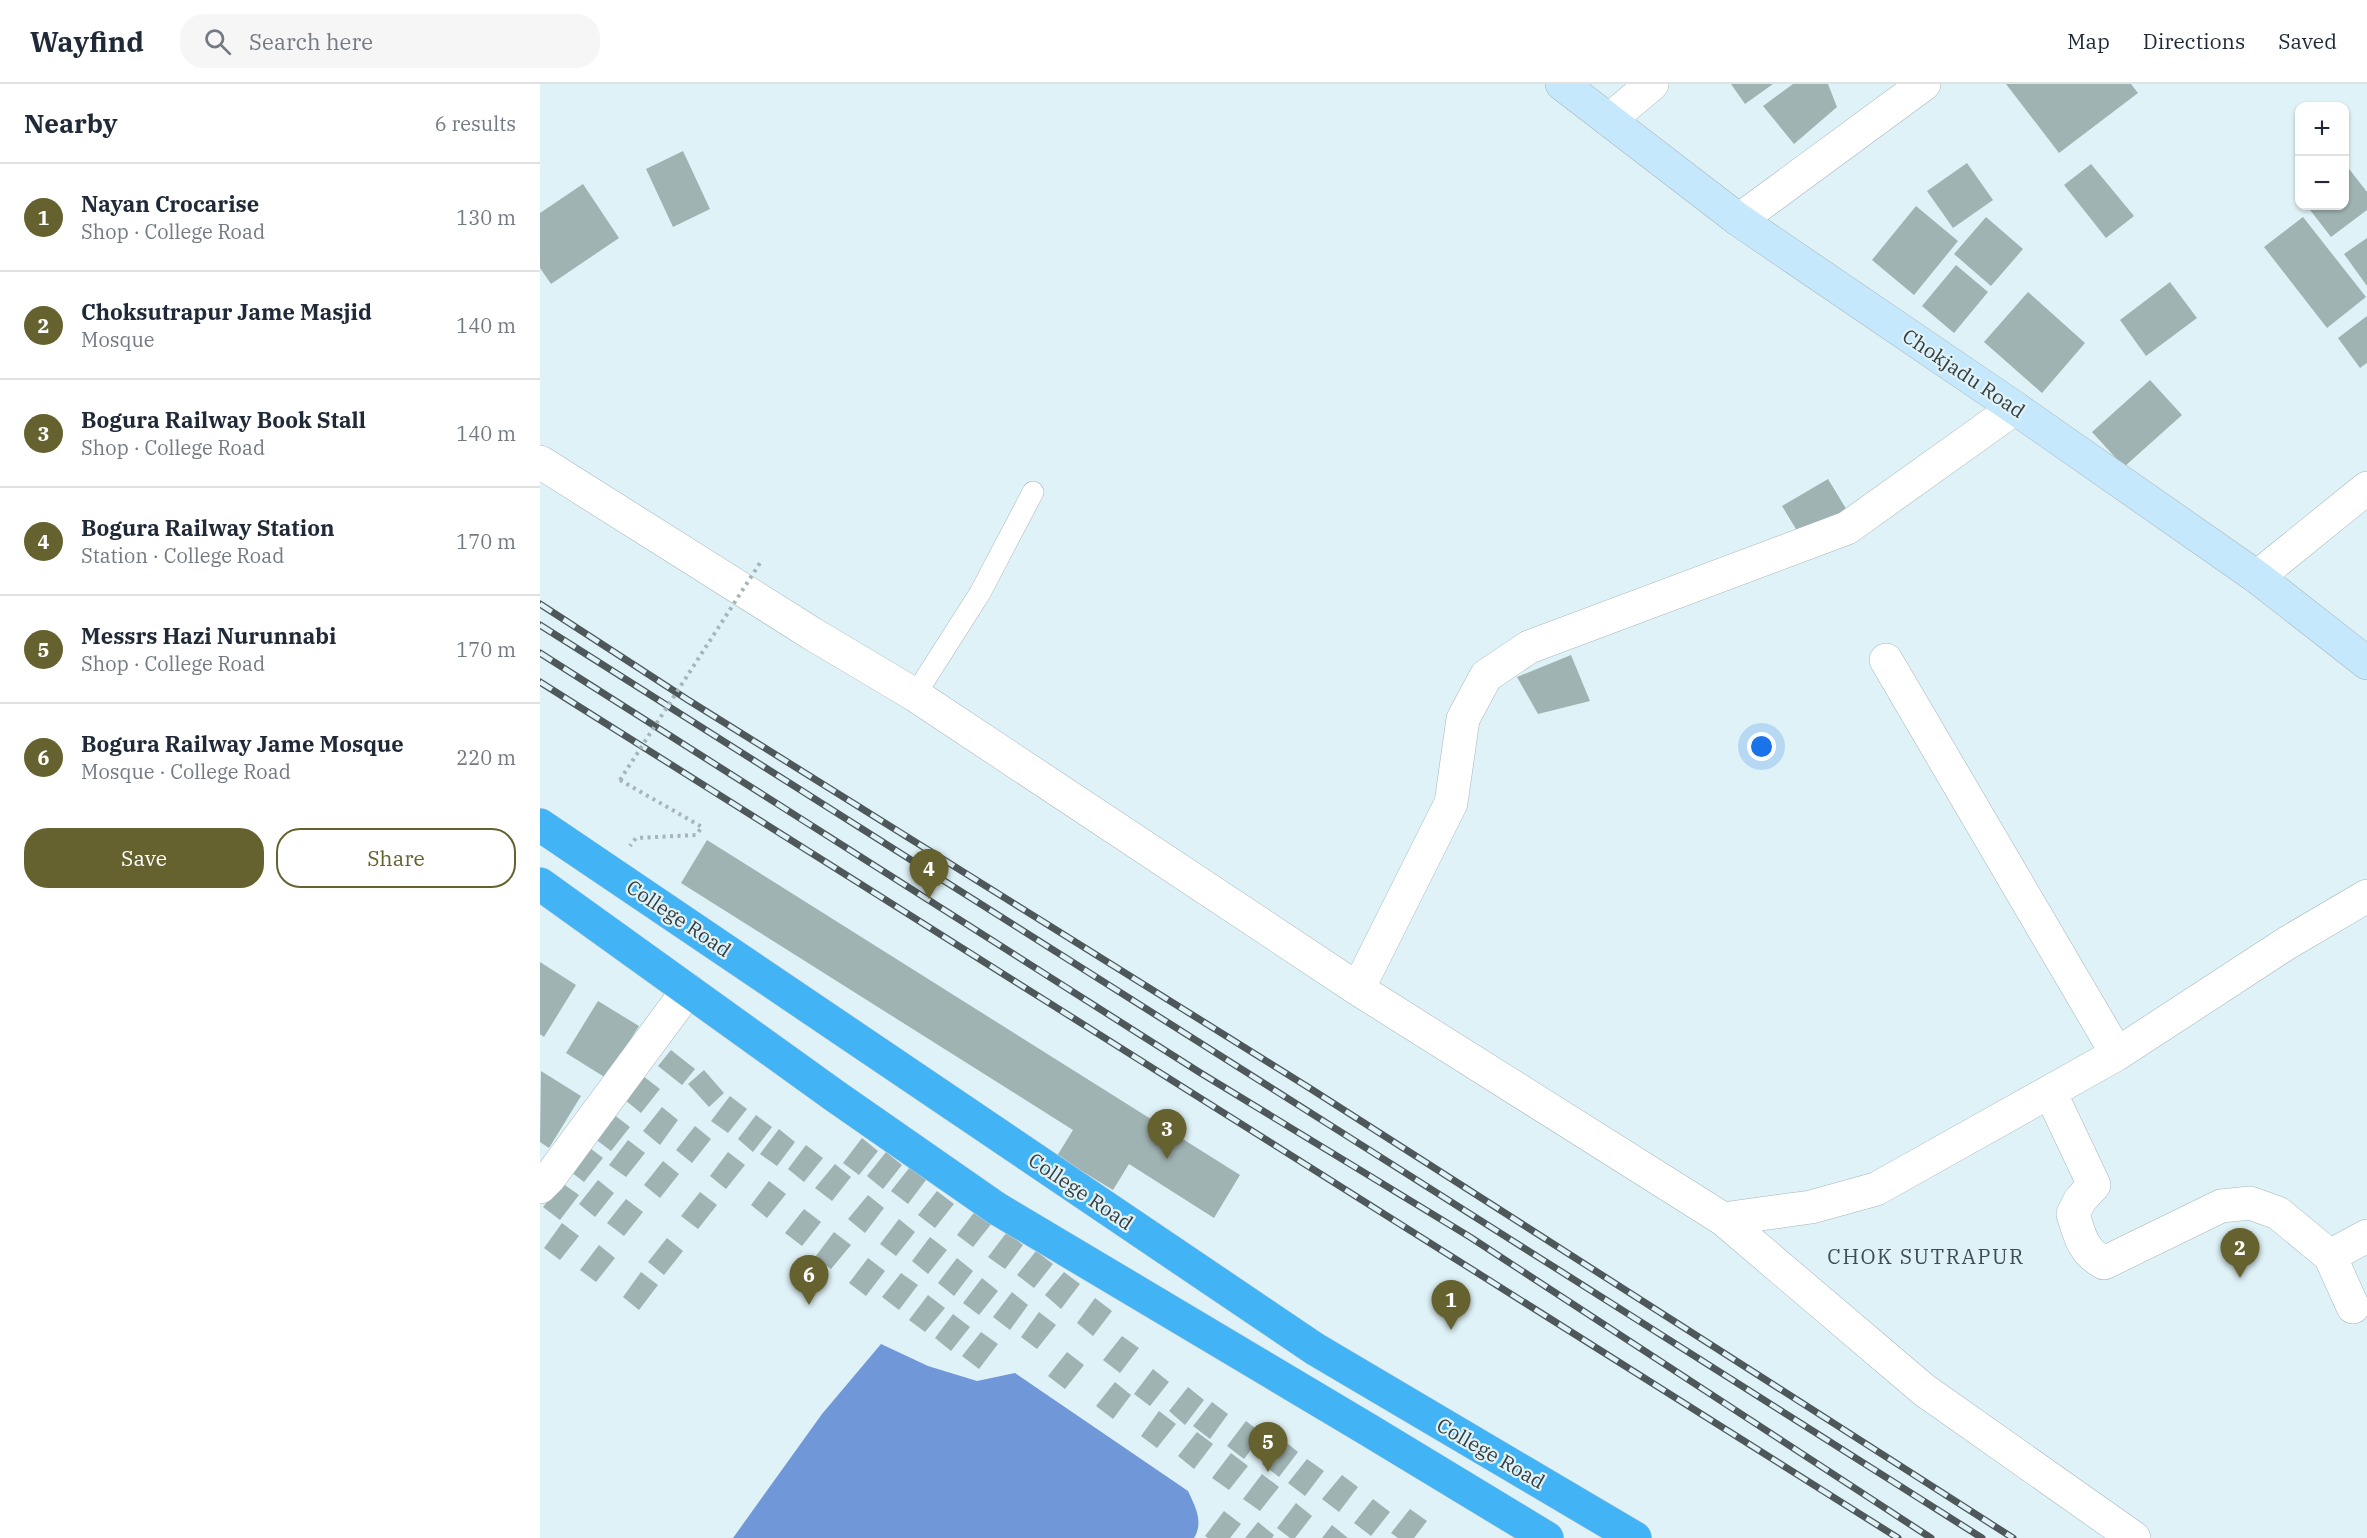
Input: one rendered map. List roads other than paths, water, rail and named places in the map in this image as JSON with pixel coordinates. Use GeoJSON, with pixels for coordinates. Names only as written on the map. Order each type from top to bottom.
{"type":"FeatureCollection","features":[{"type":"Feature","properties":{"kind":"highway","name":"College Road"},"geometry":{"type":"LineString","coordinates":[[540,825],[1315,1349],[1635,1538]]}},
{"type":"Feature","properties":{"kind":"highway"},"geometry":{"type":"LineString","coordinates":[[540,884],[996,1208],[1547,1538]]}},
{"type":"Feature","properties":{"kind":"street","name":"Chokjadu Road"},"geometry":{"type":"LineString","coordinates":[[1562,84],[1738,220],[2015,408],[2257,577],[2367,663]]}},
{"type":"Feature","properties":{"kind":"street"},"geometry":{"type":"LineString","coordinates":[[1610,120],[1652,84]]}},
{"type":"Feature","properties":{"kind":"street"},"geometry":{"type":"LineString","coordinates":[[1738,220],[1924,84]]}},
{"type":"Feature","properties":{"kind":"street"},"geometry":{"type":"LineString","coordinates":[[1358,988],[1451,803],[1462,719],[1486,675],[1529,647],[1847,528],[2015,408]]}},
{"type":"Feature","properties":{"kind":"street"},"geometry":{"type":"LineString","coordinates":[[540,462],[811,633],[915,695],[1358,988],[1723,1219],[1924,1390],[2134,1538]]}},
{"type":"Feature","properties":{"kind":"street"},"geometry":{"type":"LineString","coordinates":[[2257,577],[2367,488]]}},
{"type":"Feature","properties":{"kind":"street"},"geometry":{"type":"LineString","coordinates":[[1886,660],[2117,1054]]}},
{"type":"Feature","properties":{"kind":"street"},"geometry":{"type":"LineString","coordinates":[[1723,1219],[1811,1207],[1876,1190],[2117,1054],[2287,943],[2367,896]]}},
{"type":"Feature","properties":{"kind":"street"},"geometry":{"type":"LineString","coordinates":[[540,1187],[550,1177],[688,990]]}},
{"type":"Feature","properties":{"kind":"street"},"geometry":{"type":"LineString","coordinates":[[2050,1092],[2094,1185],[2080,1200],[2073,1214],[2080,1239],[2091,1256],[2104,1263],[2221,1206],[2250,1203],[2278,1213],[2330,1256],[2353,1308]]}},
{"type":"Feature","properties":{"kind":"street"},"geometry":{"type":"LineString","coordinates":[[2330,1256],[2367,1236]]}},
{"type":"Feature","properties":{"kind":"lane"},"geometry":{"type":"LineString","coordinates":[[915,695],[980,593],[1033,492]]}},
{"type":"Feature","properties":{"kind":"water"},"geometry":{"type":"Polygon","coordinates":[[[881,1344],[928,1366],[977,1381],[1015,1373],[1188,1491],[1196,1508],[1198,1520],[1194,1538],[733,1538],[822,1414],[881,1344]]]}},
{"type":"Feature","properties":{"kind":"railway"},"geometry":{"type":"LineString","coordinates":[[540,604],[688,700],[1311,1089],[2013,1538]]}},
{"type":"Feature","properties":{"kind":"railway"},"geometry":{"type":"LineString","coordinates":[[540,625],[1982,1538]]}},
{"type":"Feature","properties":{"kind":"railway"},"geometry":{"type":"LineString","coordinates":[[540,653],[1199,1072],[1470,1237],[1931,1538]]}},
{"type":"Feature","properties":{"kind":"railway"},"geometry":{"type":"LineString","coordinates":[[540,682],[1898,1538]]}},
{"type":"Feature","properties":{"kind":"place","name":"Bogura Railway Station"},"geometry":{"type":"Point","coordinates":[929,899]}},
{"type":"Feature","properties":{"kind":"place","name":"Bogura Railway Book Stall"},"geometry":{"type":"Point","coordinates":[1167,1159]}},
{"type":"Feature","properties":{"kind":"place","name":"Choksutrapur Jame Masjid"},"geometry":{"type":"Point","coordinates":[2240,1278]}},
{"type":"Feature","properties":{"kind":"place","name":"Bogura Railway Jame Mosque"},"geometry":{"type":"Point","coordinates":[809,1305]}},
{"type":"Feature","properties":{"kind":"place","name":"Nayan Crocarise"},"geometry":{"type":"Point","coordinates":[1451,1330]}},
{"type":"Feature","properties":{"kind":"place","name":"Messrs Hazi Nurunnabi"},"geometry":{"type":"Point","coordinates":[1268,1472]}},
{"type":"Feature","properties":{"kind":"district","name":"CHOK SUTRAPUR"},"geometry":{"type":"Point","coordinates":[1926,1256]}}]}
